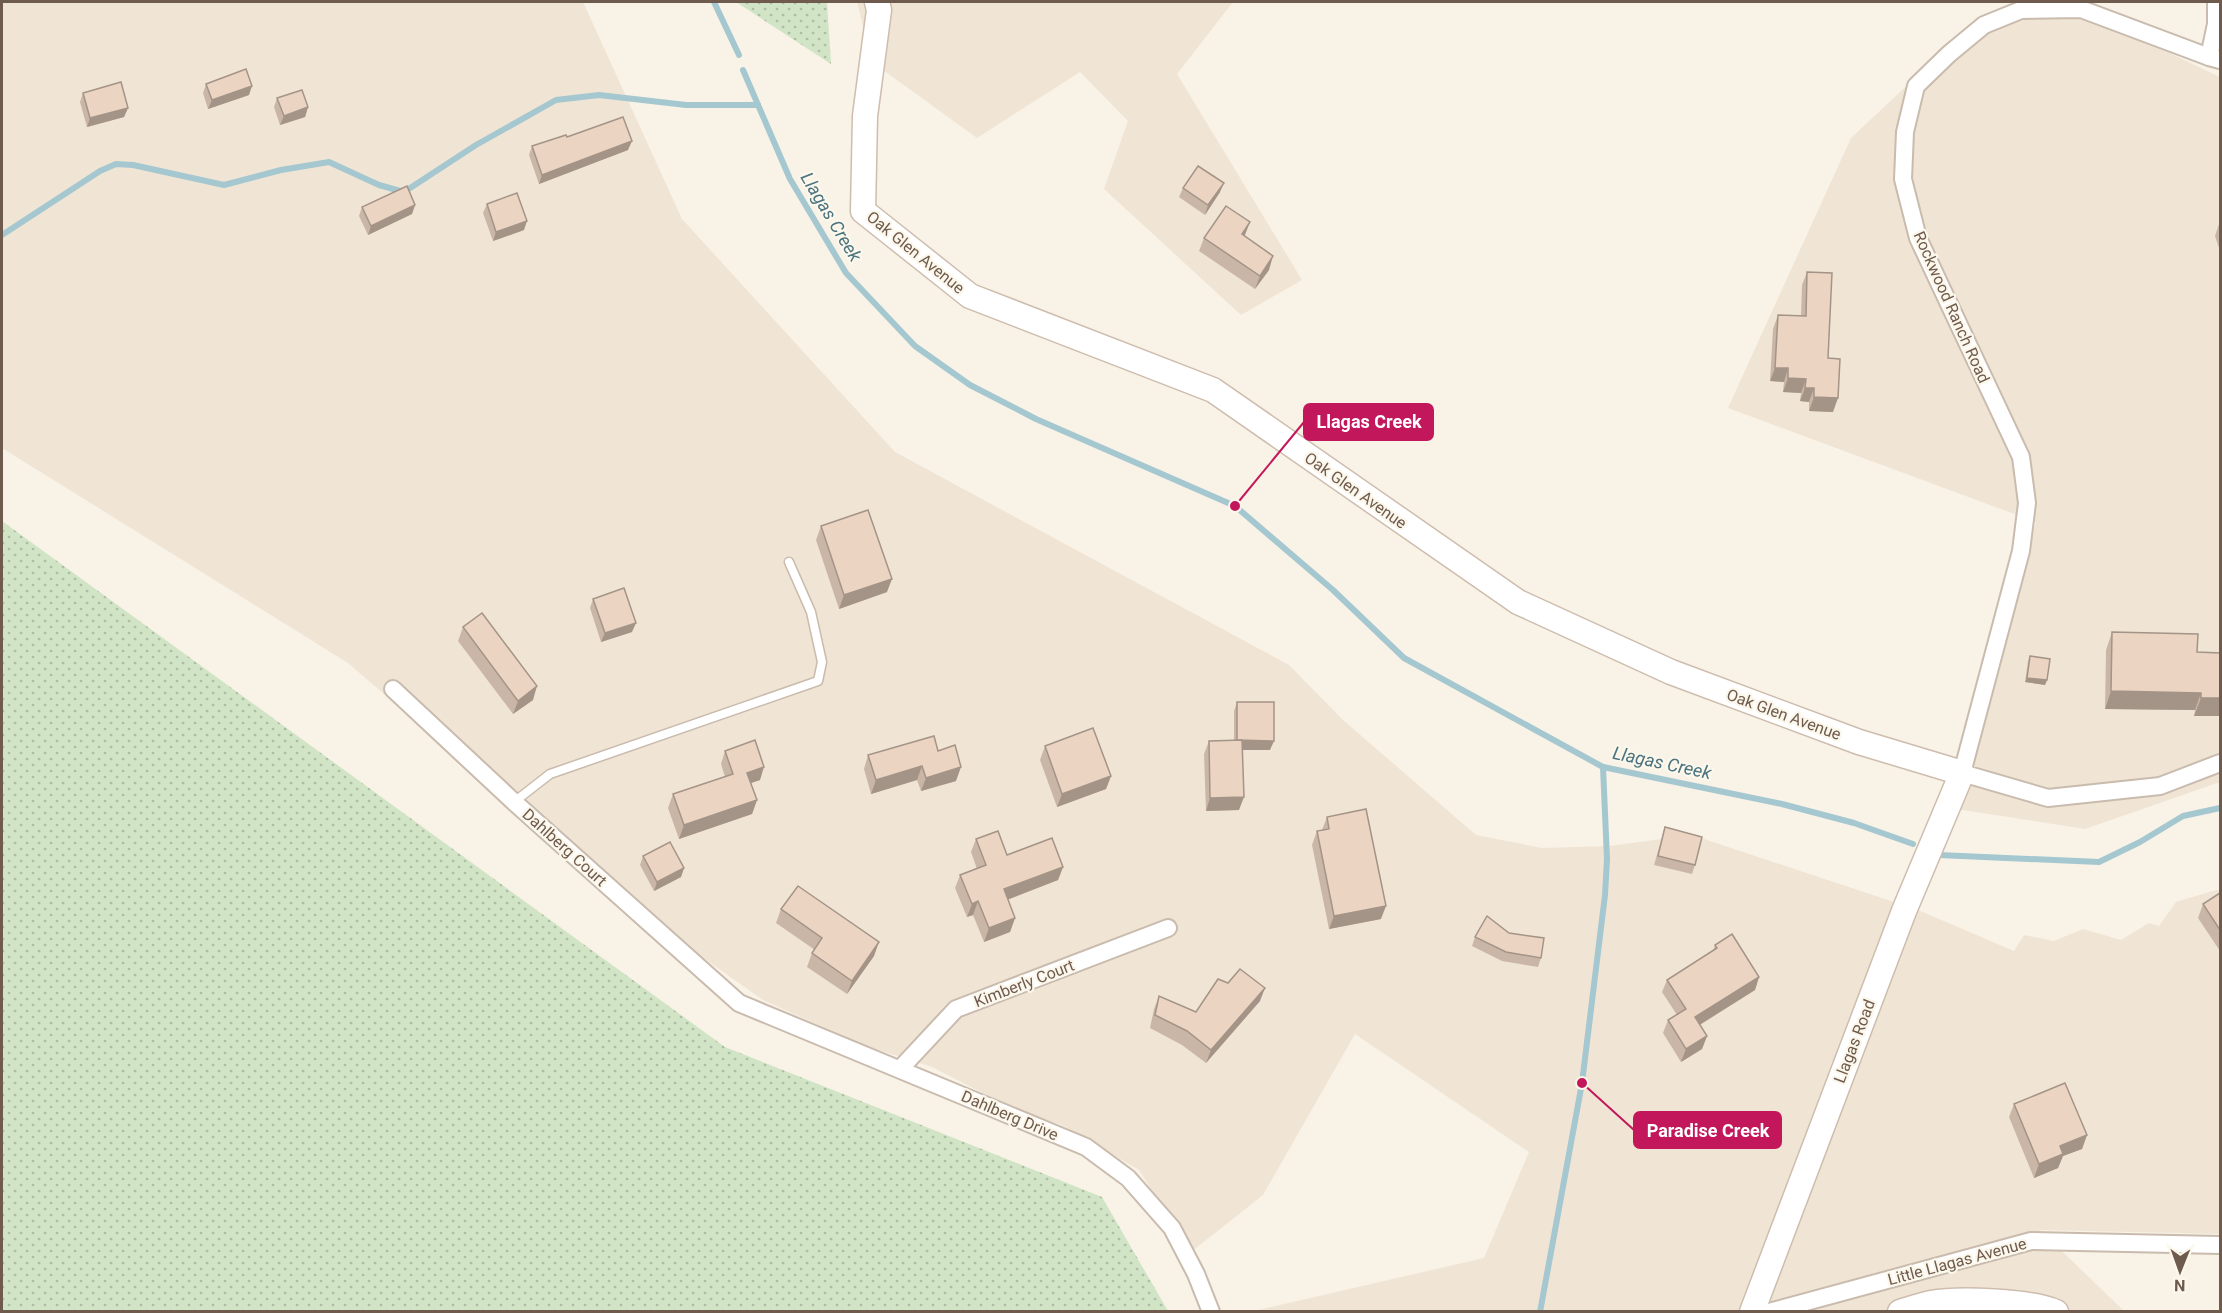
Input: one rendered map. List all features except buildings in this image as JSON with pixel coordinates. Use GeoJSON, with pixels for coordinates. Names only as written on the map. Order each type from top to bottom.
{"type":"FeatureCollection","features":[{"type":"Feature","properties":{"kind":"street","name":"Oak Glen Avenue"},"geometry":{"type":"LineString","coordinates":[[877,2],[879,10],[865,116],[863,211],[970,296],[1213,390],[1518,602],[1671,672],[1859,742],[1962,773]]}},
{"type":"Feature","properties":{"kind":"street","name":"Rockwood Ranch Road"},"geometry":{"type":"LineString","coordinates":[[1962,773],[2021,551],[2027,503],[2021,456],[1918,238],[1903,179],[1905,132],[1916,86],[1984,25],[2021,10],[2081,9],[2215,59],[2216,2]]}},
{"type":"Feature","properties":{"kind":"street","name":"Dahlberg Court"},"geometry":{"type":"LineString","coordinates":[[393,689],[514,802],[739,1003]]}},
{"type":"Feature","properties":{"kind":"street"},"geometry":{"type":"LineString","coordinates":[[1962,773],[2048,798],[2160,786],[2220,763]]}},
{"type":"Feature","properties":{"kind":"street","name":"Llagas Road"},"geometry":{"type":"LineString","coordinates":[[1752,1311],[1904,911],[1962,773]]}},
{"type":"Feature","properties":{"kind":"street","name":"Kimberly Court"},"geometry":{"type":"LineString","coordinates":[[900,1069],[956,1009],[1168,928]]}},
{"type":"Feature","properties":{"kind":"street","name":"Dahlberg Drive"},"geometry":{"type":"LineString","coordinates":[[739,1003],[1086,1147],[1128,1178],[1172,1228],[1211,1311]]}},
{"type":"Feature","properties":{"kind":"street","name":"Little Llagas Avenue"},"geometry":{"type":"LineString","coordinates":[[1769,1311],[2031,1241],[2220,1245]]}},
{"type":"Feature","properties":{"kind":"street"},"geometry":{"type":"LineString","coordinates":[[1900,1311],[1933,1302],[1991,1301],[2043,1306],[2056,1311]]}},
{"type":"Feature","properties":{"kind":"lane"},"geometry":{"type":"LineString","coordinates":[[514,802],[550,774],[818,681],[822,662],[811,612],[789,562]]}},
{"type":"Feature","properties":{"kind":"shaded area"},"geometry":{"type":"Polygon","coordinates":[[[2,2],[583,2],[682,219],[895,452],[1289,665],[1343,720],[1476,835],[1542,848],[1609,846],[1692,835],[1918,910],[2014,951],[2024,935],[2054,941],[2083,929],[2121,940],[2149,923],[2159,926],[2176,902],[2220,890],[2220,1234],[2040,1230],[2124,1311],[1254,1311],[1484,1258],[1529,1152],[1355,1034],[1263,1195],[1191,1252],[1139,1170],[1062,1125],[1014,1109],[932,1067],[863,1045],[763,1000],[685,945],[539,828],[348,663],[2,448],[2,2]]]}},
{"type":"Feature","properties":{"kind":"shaded area"},"geometry":{"type":"Polygon","coordinates":[[[857,2],[1233,2],[1177,74],[1302,280],[1241,315],[1104,189],[1128,121],[1080,72],[977,138],[872,62],[857,2]]]}},
{"type":"Feature","properties":{"kind":"shaded area"},"geometry":{"type":"Polygon","coordinates":[[[1982,15],[2089,15],[2220,77],[2220,782],[2085,829],[1950,808],[1966,743],[2036,522],[1728,408],[1851,138],[1982,15]]]}},
{"type":"Feature","properties":{"kind":"green space"},"geometry":{"type":"Polygon","coordinates":[[[736,2],[827,2],[831,64],[736,2]]]}},
{"type":"Feature","properties":{"kind":"green space"},"geometry":{"type":"Polygon","coordinates":[[[2,521],[725,1047],[1102,1197],[1168,1311],[2,1311],[2,521]]]}},
{"type":"Feature","properties":{"kind":"waterway","name":"Llagas Creek"},"geometry":{"type":"LineString","coordinates":[[714,2],[739,55]]}},
{"type":"Feature","properties":{"kind":"waterway","name":"Llagas Creek"},"geometry":{"type":"LineString","coordinates":[[743,70],[790,179],[846,273],[915,346],[970,385],[1036,419],[1235,506],[1333,590],[1404,658],[1603,767],[1782,804],[1854,823],[1913,844]]}},
{"type":"Feature","properties":{"kind":"waterway"},"geometry":{"type":"LineString","coordinates":[[2,235],[100,171],[116,164],[133,165],[224,185],[281,170],[329,162],[379,185],[404,192],[476,145],[556,100],[599,95],[686,105],[758,105]]}},
{"type":"Feature","properties":{"kind":"waterway"},"geometry":{"type":"LineString","coordinates":[[1540,1312],[1582,1083],[1605,895],[1607,859],[1603,767]]}},
{"type":"Feature","properties":{"kind":"waterway","name":"Llagas Creek"},"geometry":{"type":"LineString","coordinates":[[1939,855],[2099,862],[2140,842],[2183,816],[2220,808]]}},
{"type":"Feature","properties":{"kind":"place","name":"Llagas Creek"},"geometry":{"type":"Point","coordinates":[1235,506]}},
{"type":"Feature","properties":{"kind":"place","name":"Paradise Creek"},"geometry":{"type":"Point","coordinates":[1582,1083]}}]}
